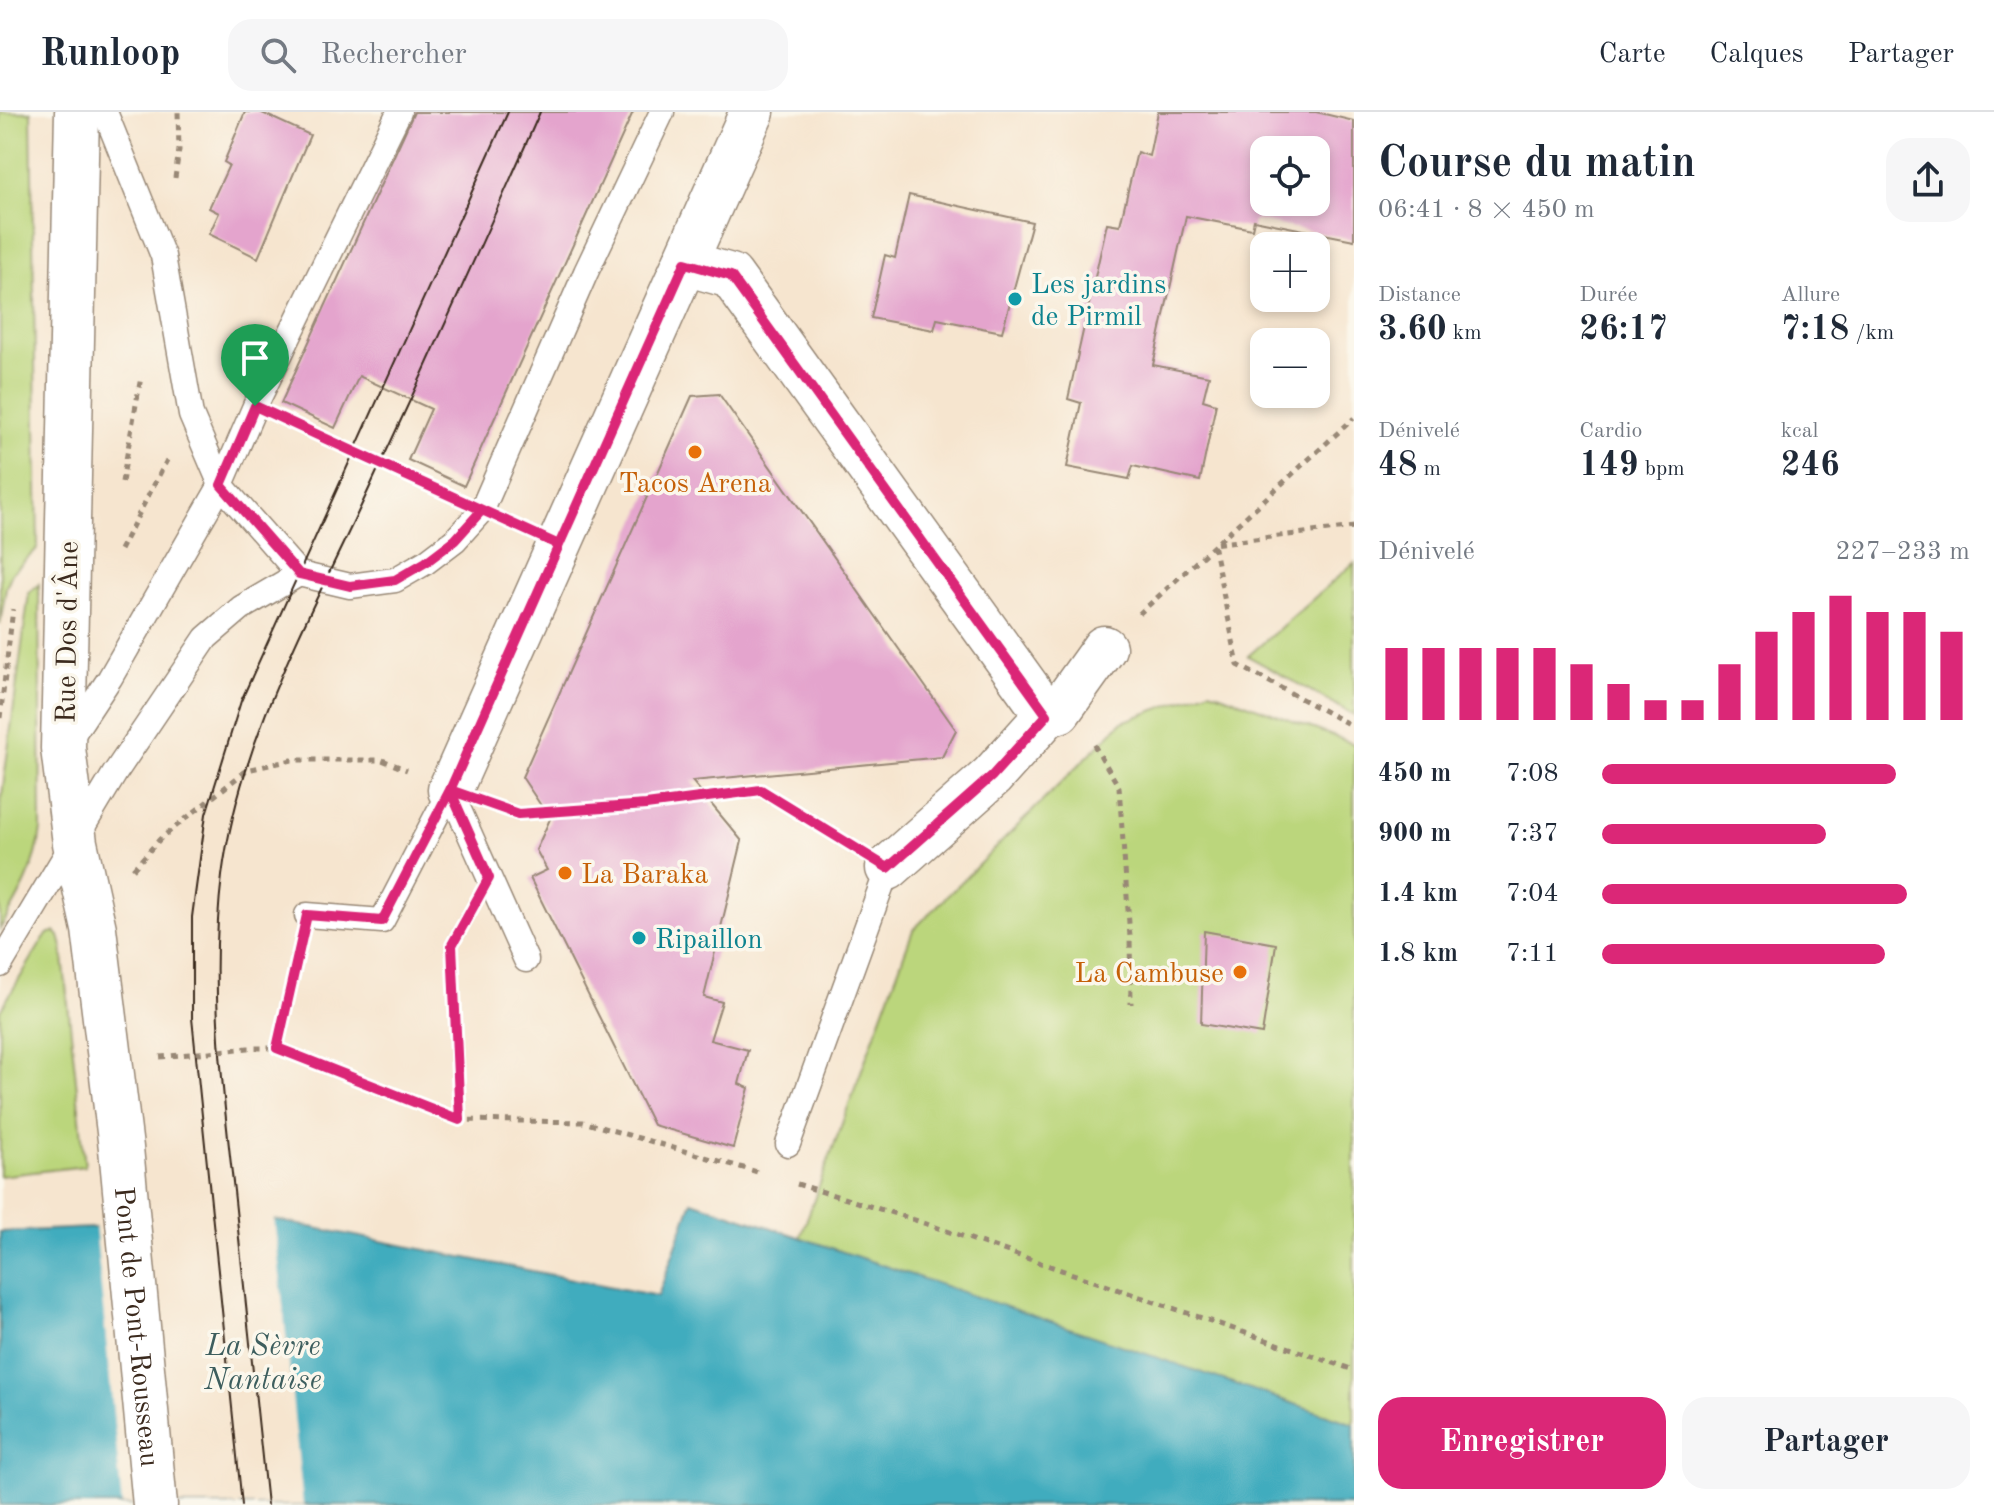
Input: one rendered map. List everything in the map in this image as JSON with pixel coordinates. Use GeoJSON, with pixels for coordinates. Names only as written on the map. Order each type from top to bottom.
{"type":"FeatureCollection","features":[{"type":"Feature","properties":{"kind":"street","name":"Rue Dos d'Âne"},"geometry":{"type":"LineString","coordinates":[[77,112],[63,748],[75,843],[94,929],[121,1148]]}},
{"type":"Feature","properties":{"kind":"street"},"geometry":{"type":"LineString","coordinates":[[450,790],[752,112]]}},
{"type":"Feature","properties":{"kind":"street"},"geometry":{"type":"LineString","coordinates":[[685,263],[731,276],[1053,713]]}},
{"type":"Feature","properties":{"kind":"street"},"geometry":{"type":"LineString","coordinates":[[888,868],[992,776],[1053,713],[1104,648]]}},
{"type":"Feature","properties":{"kind":"street","name":"Pont de Pont-Rousseau"},"geometry":{"type":"LineString","coordinates":[[121,1148],[155,1505]]}},
{"type":"Feature","properties":{"kind":"lane"},"geometry":{"type":"LineString","coordinates":[[105,112],[163,256],[191,415],[221,485],[299,574],[350,586],[395,580],[445,547],[482,510],[586,272],[662,112]]}},
{"type":"Feature","properties":{"kind":"lane"},"geometry":{"type":"LineString","coordinates":[[63,748],[110,678],[221,485],[255,406],[399,112]]}},
{"type":"Feature","properties":{"kind":"lane"},"geometry":{"type":"LineString","coordinates":[[0,965],[115,773],[206,638],[241,608],[299,574]]}},
{"type":"Feature","properties":{"kind":"lane"},"geometry":{"type":"LineString","coordinates":[[450,790],[526,960]]}},
{"type":"Feature","properties":{"kind":"lane"},"geometry":{"type":"LineString","coordinates":[[307,915],[382,921],[450,790]]}},
{"type":"Feature","properties":{"kind":"lane"},"geometry":{"type":"LineString","coordinates":[[788,1144],[888,868]]}},
{"type":"Feature","properties":{"kind":"path"},"geometry":{"type":"LineString","coordinates":[[255,406],[482,510]]}},
{"type":"Feature","properties":{"kind":"path"},"geometry":{"type":"LineString","coordinates":[[1104,648],[1213,544],[1354,418]]}},
{"type":"Feature","properties":{"kind":"path"},"geometry":{"type":"LineString","coordinates":[[1213,544],[1354,527]]}},
{"type":"Feature","properties":{"kind":"path"},"geometry":{"type":"LineString","coordinates":[[1213,544],[1238,665],[1354,727]]}},
{"type":"Feature","properties":{"kind":"path"},"geometry":{"type":"LineString","coordinates":[[1053,713],[1097,748],[1119,787],[1130,937],[1131,1004]]}},
{"type":"Feature","properties":{"kind":"path"},"geometry":{"type":"LineString","coordinates":[[129,874],[160,839],[247,770],[292,760],[382,760],[420,774],[450,790],[518,814],[646,805],[761,790],[888,868]]}},
{"type":"Feature","properties":{"kind":"path"},"geometry":{"type":"LineString","coordinates":[[460,1120],[452,945],[489,878]]}},
{"type":"Feature","properties":{"kind":"path"},"geometry":{"type":"LineString","coordinates":[[277,1048],[307,915]]}},
{"type":"Feature","properties":{"kind":"path"},"geometry":{"type":"LineString","coordinates":[[148,1058],[277,1048],[460,1120],[583,1122],[763,1174]]}},
{"type":"Feature","properties":{"kind":"path"},"geometry":{"type":"LineString","coordinates":[[793,1183],[912,1219],[1354,1370]]}},
{"type":"Feature","properties":{"kind":"green space"},"geometry":{"type":"Polygon","coordinates":[[[0,112],[31,112],[38,548],[12,573],[6,587],[0,624],[0,112]]]}},
{"type":"Feature","properties":{"kind":"green space"},"geometry":{"type":"Polygon","coordinates":[[[1354,563],[1354,715],[1248,656],[1354,563]]]}},
{"type":"Feature","properties":{"kind":"green space"},"geometry":{"type":"Polygon","coordinates":[[[39,584],[41,829],[31,869],[0,929],[0,810],[29,593],[39,584]]]}},
{"type":"Feature","properties":{"kind":"green space"},"geometry":{"type":"Polygon","coordinates":[[[1210,690],[1354,744],[1354,1424],[800,1238],[913,930],[1122,722],[1210,690]]]}},
{"type":"Feature","properties":{"kind":"green space"},"geometry":{"type":"Polygon","coordinates":[[[55,932],[62,947],[85,1166],[0,1176],[0,1011],[44,938],[55,932]]]}},
{"type":"Feature","properties":{"kind":"water","name":"La Sèvre Nantaise"},"geometry":{"type":"Polygon","coordinates":[[[692,1201],[1354,1424],[1354,1505],[0,1505],[0,1232],[275,1220],[658,1296],[692,1201]]]}},
{"type":"Feature","properties":{"kind":"pier"},"geometry":{"type":"Polygon","coordinates":[[[274,1216],[303,1505],[122,1505],[95,1224],[274,1216]]]}},
{"type":"Feature","properties":{"kind":"building"},"geometry":{"type":"Polygon","coordinates":[[[245,112],[260,112],[310,135],[258,258],[209,234],[219,213],[209,208],[229,165],[224,162],[245,112]]]}},
{"type":"Feature","properties":{"kind":"building"},"geometry":{"type":"Polygon","coordinates":[[[414,112],[633,112],[464,486],[408,460],[431,409],[359,376],[335,428],[281,403],[414,112]]]}},
{"type":"Feature","properties":{"kind":"building","name":"Les jardins de Pirmil"},"geometry":{"type":"Polygon","coordinates":[[[1158,112],[1316,112],[1354,121],[1354,240],[1330,235],[1330,232],[1314,232],[1254,220],[1252,229],[1186,216],[1153,365],[1209,376],[1203,400],[1216,404],[1200,481],[1133,466],[1129,479],[1067,467],[1081,403],[1068,399],[1107,223],[1120,225],[1137,152],[1149,156],[1158,112]]]}},
{"type":"Feature","properties":{"kind":"building"},"geometry":{"type":"Polygon","coordinates":[[[909,195],[1032,222],[1002,332],[937,319],[934,330],[871,318],[885,255],[895,258],[909,195]]]}},
{"type":"Feature","properties":{"kind":"building"},"geometry":{"type":"Polygon","coordinates":[[[719,394],[956,730],[942,757],[692,781],[742,841],[704,997],[722,1002],[710,1040],[748,1050],[739,1084],[749,1088],[733,1148],[653,1125],[530,878],[547,870],[536,850],[550,819],[522,777],[692,396],[719,394]]]}},
{"type":"Feature","properties":{"kind":"building"},"geometry":{"type":"Polygon","coordinates":[[[1204,931],[1276,944],[1262,1034],[1201,1024],[1204,931]]]}},
{"type":"Feature","properties":{"kind":"tram line"},"geometry":{"type":"LineString","coordinates":[[242,1505],[192,1018],[192,917],[206,814],[241,701],[508,112]]}},
{"type":"Feature","properties":{"kind":"tram line"},"geometry":{"type":"LineString","coordinates":[[267,1505],[219,1034],[218,915],[231,827],[243,779],[277,686],[540,112]]}},
{"type":"Feature","properties":{"kind":"place","name":"Les jardins de Pirmil"},"geometry":{"type":"Point","coordinates":[1015,299]}},
{"type":"Feature","properties":{"kind":"place","name":"Tacos Arena"},"geometry":{"type":"Point","coordinates":[695,452]}},
{"type":"Feature","properties":{"kind":"place","name":"La Baraka"},"geometry":{"type":"Point","coordinates":[565,873]}},
{"type":"Feature","properties":{"kind":"place","name":"Ripaillon"},"geometry":{"type":"Point","coordinates":[639,938]}},
{"type":"Feature","properties":{"kind":"place","name":"La Cambuse"},"geometry":{"type":"Point","coordinates":[1240,972]}},
{"type":"Feature","properties":{"kind":"route"},"geometry":{"type":"LineString","coordinates":[[255,406],[221,485],[299,574],[350,586],[395,580],[455,540],[482,510],[559,545],[685,263],[731,276],[1047,715],[992,776],[888,868],[761,790],[646,805],[518,814],[450,790],[489,878],[452,945],[460,1120],[277,1048],[307,915],[382,921],[450,790],[559,545],[255,406]]}}]}
